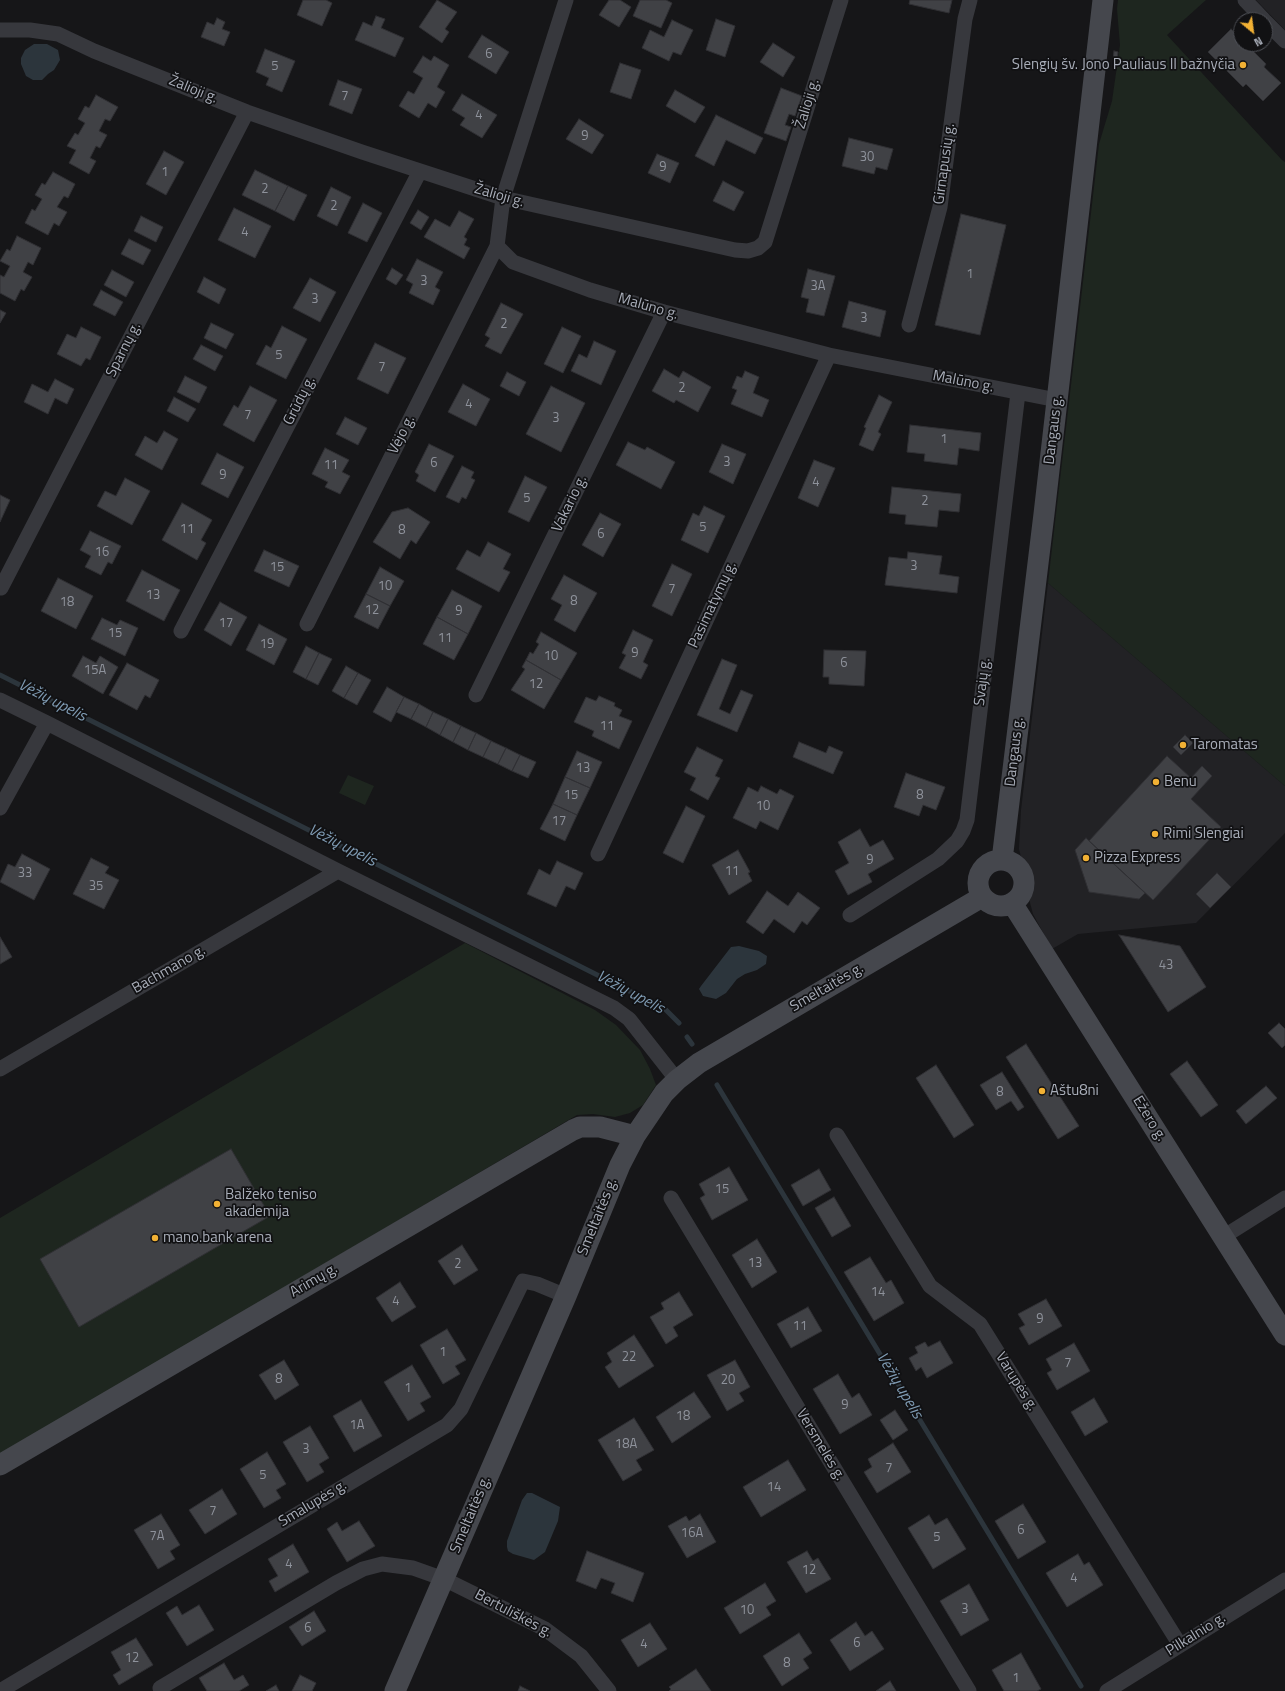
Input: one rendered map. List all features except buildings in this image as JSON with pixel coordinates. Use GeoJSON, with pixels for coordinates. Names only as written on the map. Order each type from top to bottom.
{"type":"FeatureCollection","features":[{"type":"Feature","properties":{"kind":"main road","name":"Dangaus g."},"geometry":{"type":"LineString","coordinates":[[1002,860],[1103,0]]}},
{"type":"Feature","properties":{"kind":"main road"},"geometry":{"type":"LineString","coordinates":[[1002,860],[1010,862],[1017,867],[1022,874],[1024,882],[1019,898],[1004,906],[996,906],[988,903],[982,897],[978,885],[980,872],[994,861],[1002,860]]}},
{"type":"Feature","properties":{"kind":"main road","name":"Smeltaitės g."},"geometry":{"type":"LineString","coordinates":[[395,1691],[566,1296],[620,1165],[635,1136],[664,1093],[698,1063],[982,897]]}},
{"type":"Feature","properties":{"kind":"main road","name":"Ežero g."},"geometry":{"type":"LineString","coordinates":[[1012,903],[1285,1335]]}},
{"type":"Feature","properties":{"kind":"main road","name":"Arimų g."},"geometry":{"type":"LineString","coordinates":[[0,1465],[573,1130],[580,1127],[600,1127],[635,1136]]}},
{"type":"Feature","properties":{"kind":"street"},"geometry":{"type":"LineString","coordinates":[[497,246],[503,198],[566,0]]}},
{"type":"Feature","properties":{"kind":"street","name":"Žalioji g."},"geometry":{"type":"LineString","coordinates":[[0,30],[30,30],[58,34],[94,51],[247,112],[503,198],[735,250],[748,251],[758,248],[766,242],[841,0]]}},
{"type":"Feature","properties":{"kind":"street","name":"Girnapusių g."},"geometry":{"type":"LineString","coordinates":[[908,325],[940,207],[965,19],[970,0]]}},
{"type":"Feature","properties":{"kind":"street"},"geometry":{"type":"LineString","coordinates":[[1245,0],[1257,12]]}},
{"type":"Feature","properties":{"kind":"street"},"geometry":{"type":"LineString","coordinates":[[1273,28],[1285,41]]}},
{"type":"Feature","properties":{"kind":"street","name":"Sparnų g."},"geometry":{"type":"LineString","coordinates":[[1,588],[247,112]]}},
{"type":"Feature","properties":{"kind":"street","name":"Grūdų g."},"geometry":{"type":"LineString","coordinates":[[181,631],[420,171]]}},
{"type":"Feature","properties":{"kind":"street","name":"Malūno g."},"geometry":{"type":"LineString","coordinates":[[497,246],[513,262],[590,290],[664,312],[829,355],[1057,400]]}},
{"type":"Feature","properties":{"kind":"street","name":"Vėjo g."},"geometry":{"type":"LineString","coordinates":[[307,624],[497,246]]}},
{"type":"Feature","properties":{"kind":"street","name":"Vakario g."},"geometry":{"type":"LineString","coordinates":[[476,696],[664,312]]}},
{"type":"Feature","properties":{"kind":"street","name":"Pasimatymų g."},"geometry":{"type":"LineString","coordinates":[[598,854],[829,355]]}},
{"type":"Feature","properties":{"kind":"street","name":"Svajų g."},"geometry":{"type":"LineString","coordinates":[[850,915],[938,859],[957,841],[967,820],[1018,393]]}},
{"type":"Feature","properties":{"kind":"street"},"geometry":{"type":"LineString","coordinates":[[0,700],[338,871],[614,1008],[629,1019],[677,1080]]}},
{"type":"Feature","properties":{"kind":"street"},"geometry":{"type":"LineString","coordinates":[[0,808],[47,723]]}},
{"type":"Feature","properties":{"kind":"street","name":"Bachmano g."},"geometry":{"type":"LineString","coordinates":[[0,1069],[338,871]]}},
{"type":"Feature","properties":{"kind":"street","name":"Varupės g."},"geometry":{"type":"LineString","coordinates":[[837,1135],[930,1286],[980,1324],[1180,1645]]}},
{"type":"Feature","properties":{"kind":"street","name":"Versmelės g."},"geometry":{"type":"LineString","coordinates":[[671,1198],[969,1691]]}},
{"type":"Feature","properties":{"kind":"street"},"geometry":{"type":"LineString","coordinates":[[1223,1237],[1285,1198]]}},
{"type":"Feature","properties":{"kind":"street","name":"Smalupės g."},"geometry":{"type":"LineString","coordinates":[[0,1691],[447,1425],[461,1409],[523,1281],[537,1284],[566,1296]]}},
{"type":"Feature","properties":{"kind":"street"},"geometry":{"type":"LineString","coordinates":[[160,1688],[362,1569],[382,1564],[395,1565],[413,1568],[444,1579]]}},
{"type":"Feature","properties":{"kind":"street","name":"Bertuliškės g."},"geometry":{"type":"LineString","coordinates":[[444,1579],[545,1629],[581,1656],[609,1691]]}},
{"type":"Feature","properties":{"kind":"street","name":"Pilkalnio g."},"geometry":{"type":"LineString","coordinates":[[1107,1691],[1285,1580]]}},
{"type":"Feature","properties":{"kind":"shaded area"},"geometry":{"type":"Polygon","coordinates":[[[1118,0],[1206,0],[1167,35],[1285,162],[1285,786],[1048,583],[1099,144],[1112,101],[1120,45],[1117,9],[1118,0]]]}},
{"type":"Feature","properties":{"kind":"shaded area"},"geometry":{"type":"Polygon","coordinates":[[[1256,0],[1285,0],[1285,30],[1273,18],[1273,12],[1268,12],[1256,0]]]}},
{"type":"Feature","properties":{"kind":"shaded area"},"geometry":{"type":"Polygon","coordinates":[[[34,44],[47,44],[58,50],[60,60],[54,70],[42,80],[33,80],[26,76],[21,64],[21,58],[25,50],[34,44]]]}},
{"type":"Feature","properties":{"kind":"shaded area"},"geometry":{"type":"Polygon","coordinates":[[[1048,583],[1285,786],[1285,833],[1196,923],[1078,934],[1052,949],[1033,914],[1019,849],[1021,810],[1048,583]]]}},
{"type":"Feature","properties":{"kind":"shaded area"},"geometry":{"type":"Polygon","coordinates":[[[348,775],[374,786],[365,805],[339,793],[348,775]]]}},
{"type":"Feature","properties":{"kind":"shaded area"},"geometry":{"type":"Polygon","coordinates":[[[465,943],[595,1010],[616,1025],[640,1050],[656,1085],[643,1105],[630,1113],[615,1117],[593,1114],[577,1115],[0,1455],[0,1218],[465,943]]]}},
{"type":"Feature","properties":{"kind":"shaded area"},"geometry":{"type":"Polygon","coordinates":[[[739,946],[759,951],[767,956],[766,964],[737,979],[726,993],[716,999],[703,996],[699,989],[701,986],[731,947],[739,946]]]}},
{"type":"Feature","properties":{"kind":"shaded area"},"geometry":{"type":"Polygon","coordinates":[[[527,1493],[532,1493],[560,1507],[558,1521],[545,1552],[534,1560],[513,1554],[508,1551],[507,1547],[507,1541],[522,1500],[527,1493]]]}},
{"type":"Feature","properties":{"kind":"waterway","name":"Vėžių upelis"},"geometry":{"type":"LineString","coordinates":[[0,675],[665,1009],[679,1023]]}},
{"type":"Feature","properties":{"kind":"waterway","name":"Vėžių upelis"},"geometry":{"type":"LineString","coordinates":[[687,1037],[692,1044]]}},
{"type":"Feature","properties":{"kind":"waterway","name":"Vėžių upelis"},"geometry":{"type":"LineString","coordinates":[[717,1085],[1081,1686]]}},
{"type":"Feature","properties":{"kind":"place","name":"Slengių šv. Jono Pauliaus II bažnyčia"},"geometry":{"type":"Point","coordinates":[1243,65]}},
{"type":"Feature","properties":{"kind":"place","name":"Taromatas"},"geometry":{"type":"Point","coordinates":[1183,745]}},
{"type":"Feature","properties":{"kind":"place","name":"Benu"},"geometry":{"type":"Point","coordinates":[1156,782]}},
{"type":"Feature","properties":{"kind":"place","name":"Rimi Slengiai"},"geometry":{"type":"Point","coordinates":[1155,834]}},
{"type":"Feature","properties":{"kind":"place","name":"Pizza Express"},"geometry":{"type":"Point","coordinates":[1086,858]}},
{"type":"Feature","properties":{"kind":"place","name":"Aštu8ni"},"geometry":{"type":"Point","coordinates":[1042,1091]}},
{"type":"Feature","properties":{"kind":"place","name":"Balžeko teniso akademija"},"geometry":{"type":"Point","coordinates":[217,1204]}},
{"type":"Feature","properties":{"kind":"place","name":"mano.bank arena"},"geometry":{"type":"Point","coordinates":[155,1238]}}]}
